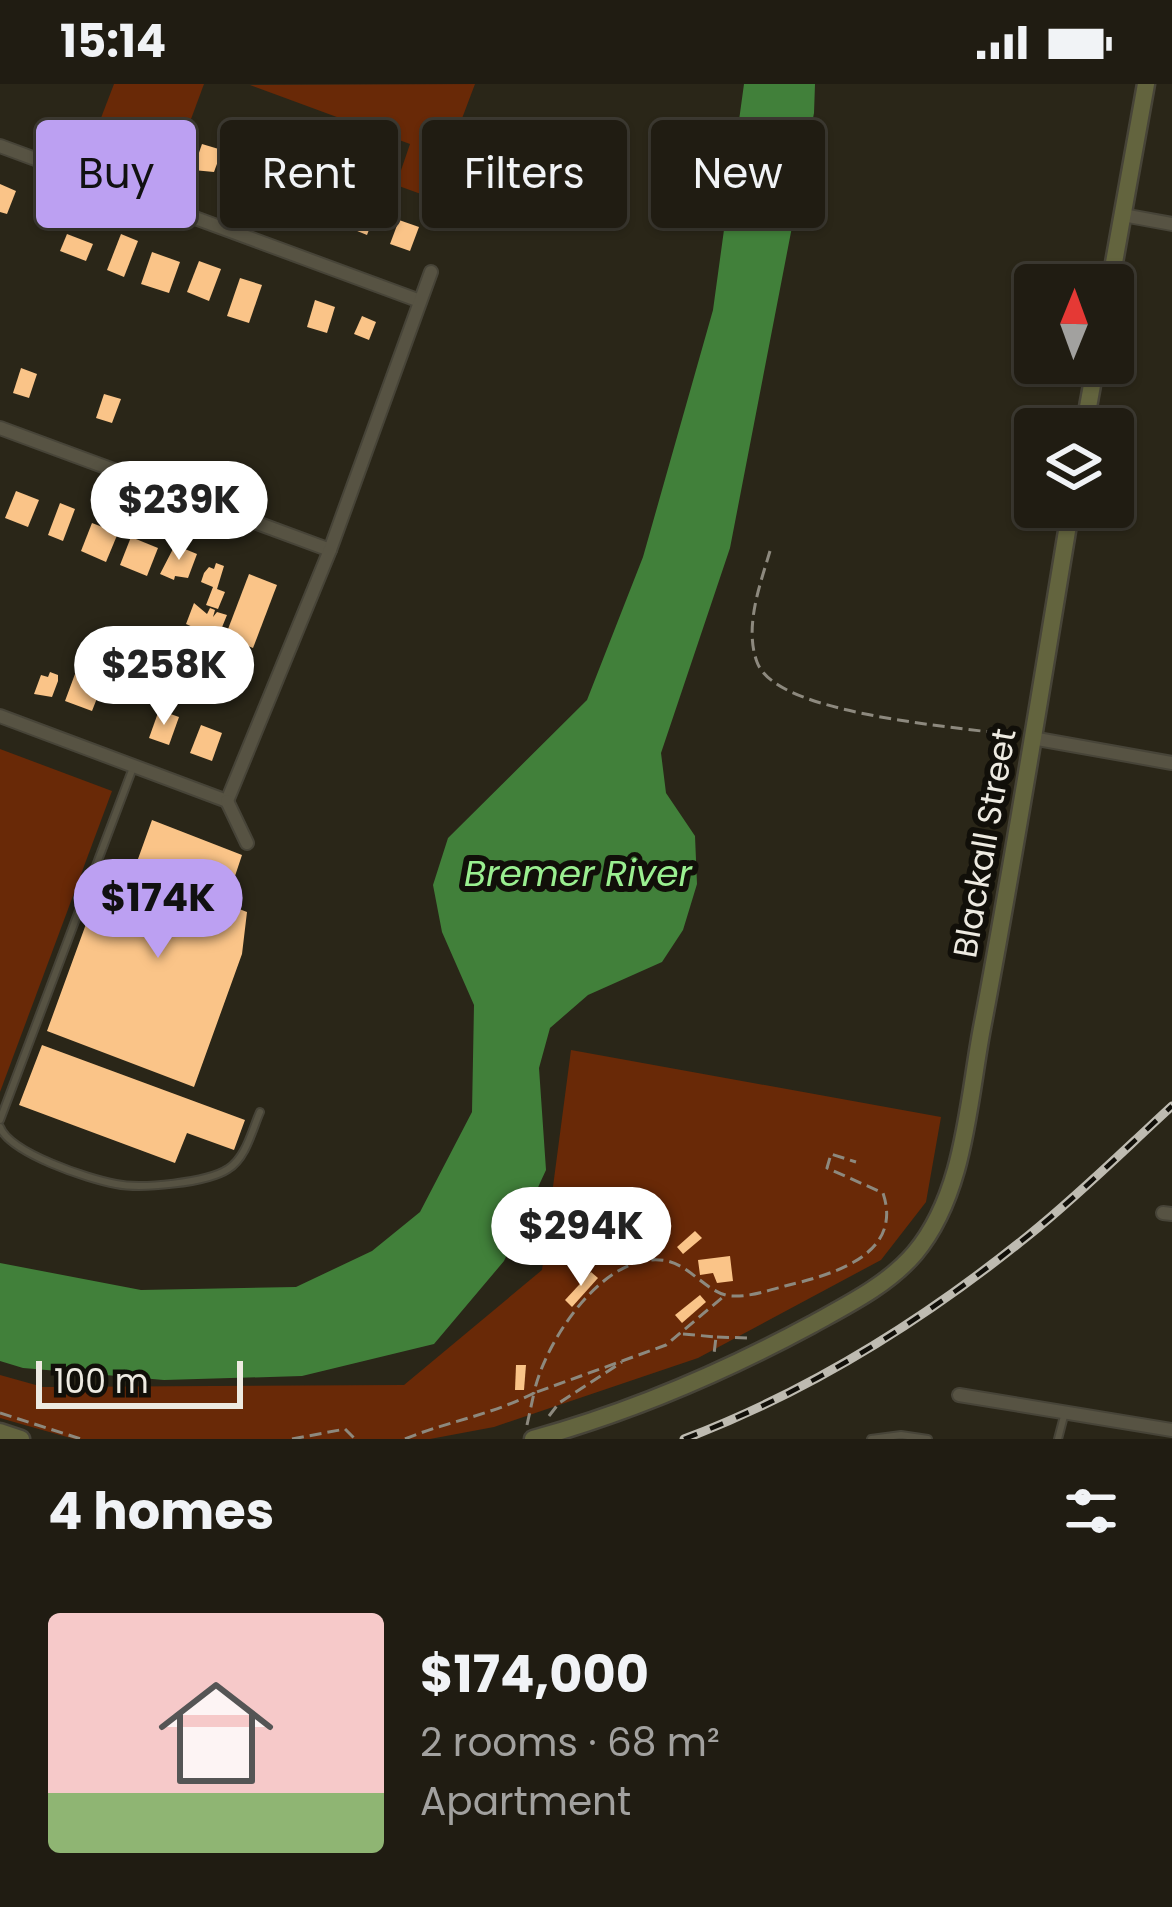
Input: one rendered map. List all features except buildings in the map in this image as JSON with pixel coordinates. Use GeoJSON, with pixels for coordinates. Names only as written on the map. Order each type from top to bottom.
{"type":"FeatureCollection","features":[{"type":"Feature","properties":{"kind":"street"},"geometry":{"type":"LineString","coordinates":[[1114,264],[1146,84]]}},
{"type":"Feature","properties":{"kind":"street"},"geometry":{"type":"LineString","coordinates":[[0,146],[420,301]]}},
{"type":"Feature","properties":{"kind":"street"},"geometry":{"type":"LineString","coordinates":[[1123,215],[1172,224]]}},
{"type":"Feature","properties":{"kind":"street"},"geometry":{"type":"LineString","coordinates":[[227,801],[330,550],[431,272]]}},
{"type":"Feature","properties":{"kind":"street"},"geometry":{"type":"LineString","coordinates":[[0,428],[330,550]]}},
{"type":"Feature","properties":{"kind":"street","name":"Blackall Street"},"geometry":{"type":"LineString","coordinates":[[530,1432],[638,1407],[703,1380],[848,1305],[896,1271],[936,1223],[950,1187],[1007,897],[1067,528]]}},
{"type":"Feature","properties":{"kind":"street"},"geometry":{"type":"LineString","coordinates":[[0,716],[227,801],[247,843]]}},
{"type":"Feature","properties":{"kind":"street"},"geometry":{"type":"LineString","coordinates":[[1032,738],[1172,764]]}},
{"type":"Feature","properties":{"kind":"street"},"geometry":{"type":"LineString","coordinates":[[959,1395],[1172,1430]]}},
{"type":"Feature","properties":{"kind":"street"},"geometry":{"type":"LineString","coordinates":[[0,1432],[21,1439]]}},
{"type":"Feature","properties":{"kind":"lane"},"geometry":{"type":"LineString","coordinates":[[134,765],[0,1124],[9,1141],[50,1163],[119,1184],[144,1185],[227,1171],[242,1154],[260,1112]]}},
{"type":"Feature","properties":{"kind":"lane"},"geometry":{"type":"LineString","coordinates":[[1058,1439],[1064,1412]]}},
{"type":"Feature","properties":{"kind":"lane"},"geometry":{"type":"LineString","coordinates":[[871,1439],[901,1435],[928,1439]]}},
{"type":"Feature","properties":{"kind":"path"},"geometry":{"type":"LineString","coordinates":[[770,551],[754,616],[754,648],[761,671],[774,684],[847,711],[1032,738]]}},
{"type":"Feature","properties":{"kind":"path"},"geometry":{"type":"LineString","coordinates":[[405,1439],[508,1407],[533,1393],[666,1345],[725,1296],[755,1295],[826,1278],[870,1252],[885,1228],[884,1192],[827,1168],[831,1154],[856,1162]]}},
{"type":"Feature","properties":{"kind":"path"},"geometry":{"type":"LineString","coordinates":[[530,1432],[538,1371],[572,1315],[599,1284],[631,1264],[661,1259],[682,1265],[725,1296]]}},
{"type":"Feature","properties":{"kind":"path"},"geometry":{"type":"LineString","coordinates":[[680,1333],[747,1338]]}},
{"type":"Feature","properties":{"kind":"path"},"geometry":{"type":"LineString","coordinates":[[714,1356],[716,1337]]}},
{"type":"Feature","properties":{"kind":"path"},"geometry":{"type":"LineString","coordinates":[[547,1419],[559,1403],[623,1360]]}},
{"type":"Feature","properties":{"kind":"path"},"geometry":{"type":"LineString","coordinates":[[0,1413],[81,1439]]}},
{"type":"Feature","properties":{"kind":"path"},"geometry":{"type":"LineString","coordinates":[[292,1439],[345,1430],[355,1439]]}},
{"type":"Feature","properties":{"kind":"shaded area"},"geometry":{"type":"Polygon","coordinates":[[[114,84],[204,84],[191,120],[100,120],[114,84]]]}},
{"type":"Feature","properties":{"kind":"shaded area"},"geometry":{"type":"Polygon","coordinates":[[[475,84],[461,120],[422,120],[422,194],[398,186],[410,144],[398,140],[398,120],[345,120],[250,85],[475,84]]]}},
{"type":"Feature","properties":{"kind":"shaded area"},"geometry":{"type":"Polygon","coordinates":[[[0,749],[112,791],[0,1092],[0,749]]]}},
{"type":"Feature","properties":{"kind":"shaded area"},"geometry":{"type":"Polygon","coordinates":[[[571,1050],[941,1117],[926,1202],[881,1260],[698,1358],[494,1427],[430,1439],[74,1439],[0,1418],[0,1375],[43,1387],[404,1385],[542,1270],[571,1050]]]}},
{"type":"Feature","properties":{"kind":"water","name":"Bremer River"},"geometry":{"type":"Polygon","coordinates":[[[744,84],[815,84],[813,120],[739,120],[744,84]]]}},
{"type":"Feature","properties":{"kind":"water","name":"Bremer River"},"geometry":{"type":"Polygon","coordinates":[[[724,228],[792,228],[730,548],[661,753],[666,793],[695,836],[697,884],[683,930],[662,962],[588,995],[550,1028],[539,1068],[546,1170],[504,1261],[434,1344],[302,1376],[164,1380],[23,1368],[0,1361],[0,1263],[141,1290],[296,1287],[372,1251],[420,1212],[472,1112],[474,1005],[442,932],[433,885],[448,838],[587,700],[643,557],[713,310],[724,228]]]}},
{"type":"Feature","properties":{"kind":"railway"},"geometry":{"type":"LineString","coordinates":[[684,1439],[821,1376],[949,1296],[1048,1220],[1172,1106]]}}]}
